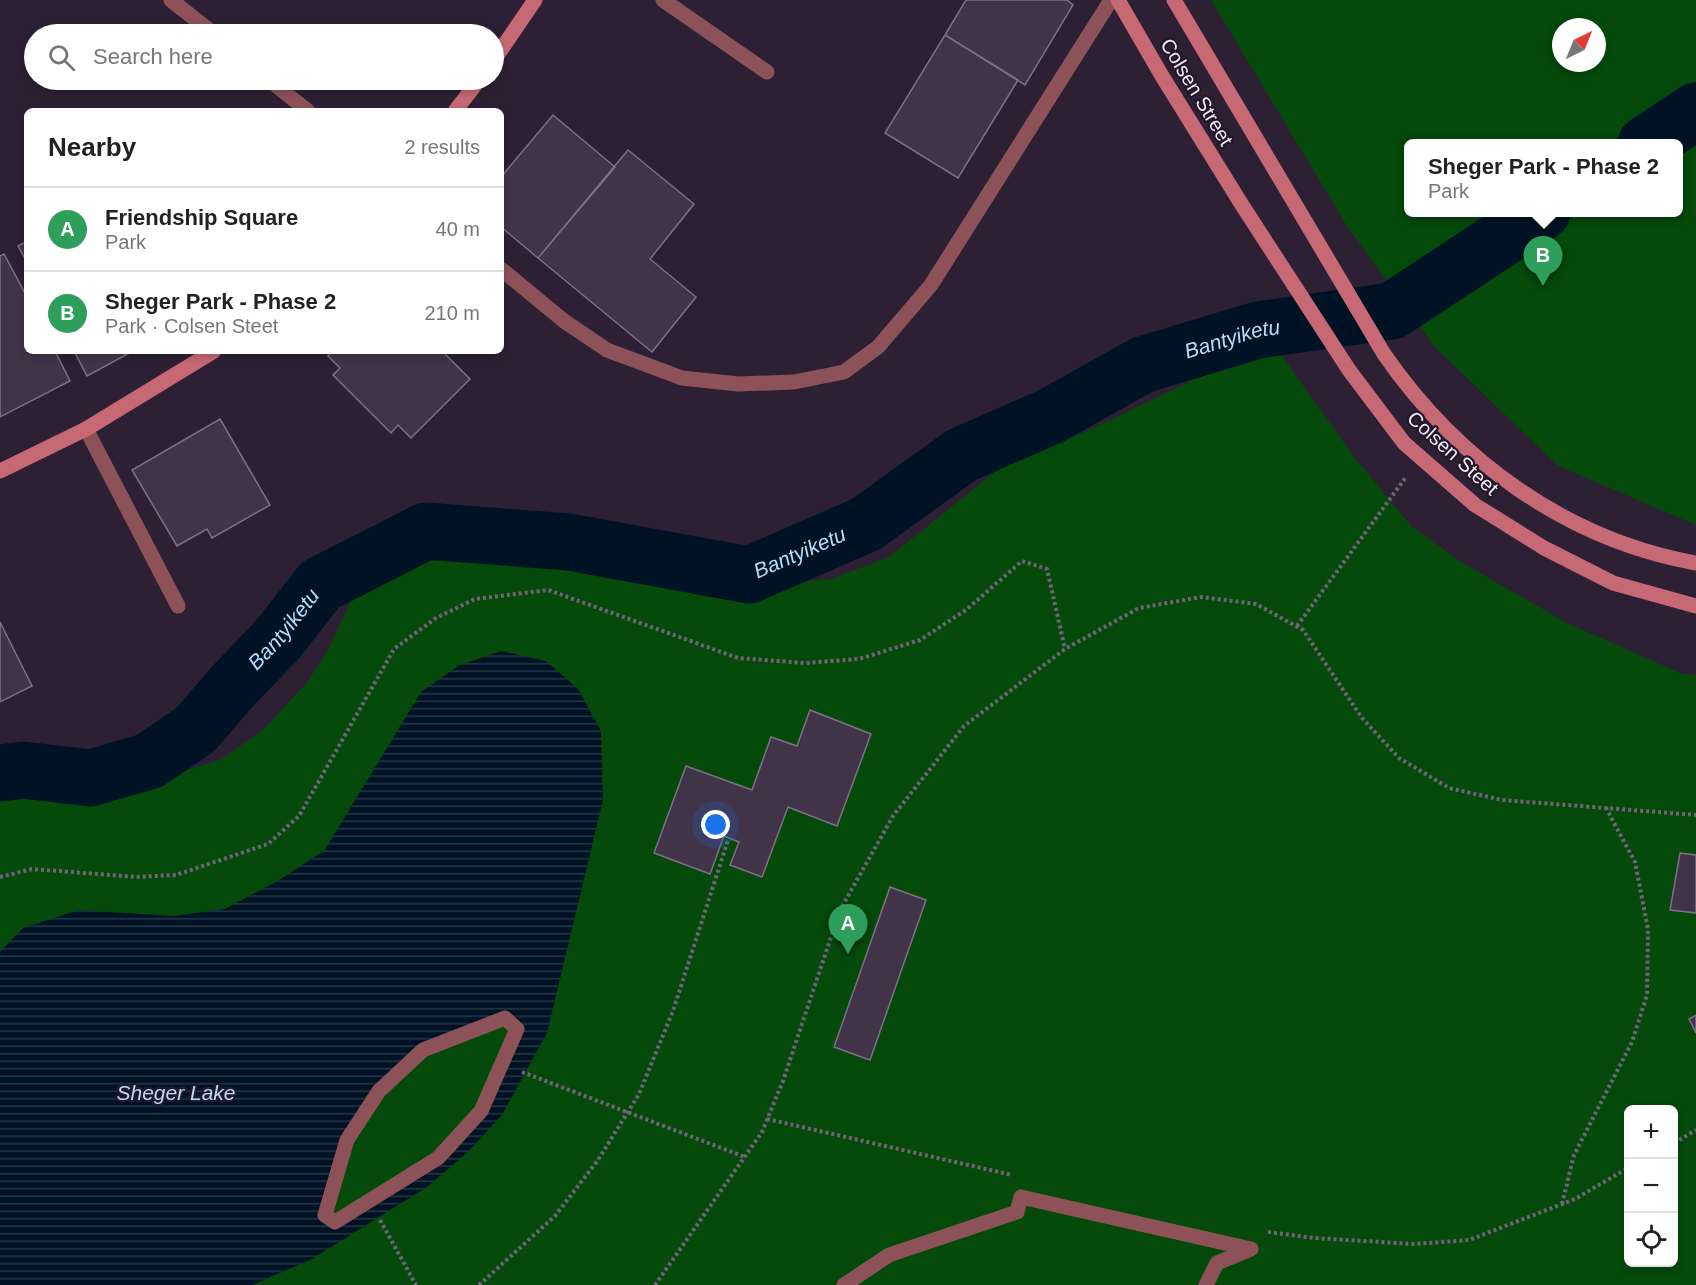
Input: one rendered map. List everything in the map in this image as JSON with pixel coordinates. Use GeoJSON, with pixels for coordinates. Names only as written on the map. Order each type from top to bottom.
{"type":"FeatureCollection","features":[{"type":"Feature","properties":{"kind":"main road"},"geometry":{"type":"LineString","coordinates":[[504,45],[535,0]]}},
{"type":"Feature","properties":{"kind":"main road","name":"Colsen Street"},"geometry":{"type":"LineString","coordinates":[[1118,0],[1242,205]]}},
{"type":"Feature","properties":{"kind":"main road"},"geometry":{"type":"LineString","coordinates":[[1174,0],[1384,354],[1409,392],[1495,474],[1559,516],[1612,541],[1696,563]]}},
{"type":"Feature","properties":{"kind":"main road"},"geometry":{"type":"LineString","coordinates":[[458,108],[472,90]]}},
{"type":"Feature","properties":{"kind":"main road","name":"Colsen Steet"},"geometry":{"type":"LineString","coordinates":[[1242,205],[1349,370],[1404,443],[1476,505],[1544,548],[1613,583],[1696,606]]}},
{"type":"Feature","properties":{"kind":"main road"},"geometry":{"type":"LineString","coordinates":[[0,471],[86,429],[209,354]]}},
{"type":"Feature","properties":{"kind":"street"},"geometry":{"type":"LineString","coordinates":[[171,0],[201,24]]}},
{"type":"Feature","properties":{"kind":"street"},"geometry":{"type":"LineString","coordinates":[[663,0],[767,72]]}},
{"type":"Feature","properties":{"kind":"street"},"geometry":{"type":"LineString","coordinates":[[504,271],[564,321],[607,350],[682,378],[738,384],[794,382],[844,372],[878,347],[931,285],[1111,0]]}},
{"type":"Feature","properties":{"kind":"street"},"geometry":{"type":"LineString","coordinates":[[282,90],[304,108]]}},
{"type":"Feature","properties":{"kind":"street"},"geometry":{"type":"LineString","coordinates":[[86,429],[178,606]]}},
{"type":"Feature","properties":{"kind":"street"},"geometry":{"type":"LineString","coordinates":[[505,1018],[516,1029],[481,1111],[467,1127],[438,1158],[398,1185],[335,1222],[325,1215],[347,1140],[379,1091],[423,1050],[505,1018]]}},
{"type":"Feature","properties":{"kind":"street"},"geometry":{"type":"LineString","coordinates":[[844,1285],[889,1255],[1017,1212],[1021,1197],[1251,1249],[1217,1263],[1206,1285]]}},
{"type":"Feature","properties":{"kind":"path"},"geometry":{"type":"LineString","coordinates":[[1297,626],[1420,457]]}},
{"type":"Feature","properties":{"kind":"path"},"geometry":{"type":"LineString","coordinates":[[0,877],[33,868],[136,877],[176,875],[268,844],[299,816],[394,649],[436,618],[475,599],[548,590],[738,658],[805,663],[859,659],[920,640],[966,610],[1022,561],[1047,570],[1065,649]]}},
{"type":"Feature","properties":{"kind":"path"},"geometry":{"type":"LineString","coordinates":[[655,1285],[745,1157],[767,1119],[783,1081],[840,910],[893,816],[964,726],[1065,649],[1139,608],[1201,597],[1256,604],[1297,626],[1303,630],[1329,666],[1362,718],[1399,758],[1449,788],[1503,800],[1696,815]]}},
{"type":"Feature","properties":{"kind":"path"},"geometry":{"type":"LineString","coordinates":[[1562,1204],[1574,1155],[1632,1042],[1647,995],[1648,929],[1635,862],[1606,808]]}},
{"type":"Feature","properties":{"kind":"path"},"geometry":{"type":"LineString","coordinates":[[479,1285],[555,1216],[598,1160],[639,1094],[661,1044],[728,840]]}},
{"type":"Feature","properties":{"kind":"path"},"geometry":{"type":"LineString","coordinates":[[526,1073],[745,1157]]}},
{"type":"Feature","properties":{"kind":"path"},"geometry":{"type":"LineString","coordinates":[[767,1119],[1023,1177]]}},
{"type":"Feature","properties":{"kind":"path"},"geometry":{"type":"LineString","coordinates":[[1678,1141],[1696,1130]]}},
{"type":"Feature","properties":{"kind":"path"},"geometry":{"type":"LineString","coordinates":[[1267,1232],[1314,1238],[1414,1244],[1469,1240],[1562,1204],[1624,1171]]}},
{"type":"Feature","properties":{"kind":"path"},"geometry":{"type":"LineString","coordinates":[[380,1220],[416,1285]]}},
{"type":"Feature","properties":{"kind":"green space"},"geometry":{"type":"Polygon","coordinates":[[[1211,0],[1696,0],[1696,525],[1558,466],[1434,346],[1347,226],[1211,0]]]}},
{"type":"Feature","properties":{"kind":"green space"},"geometry":{"type":"Polygon","coordinates":[[[1272,342],[1355,458],[1412,527],[1463,563],[1567,623],[1683,674],[1696,675],[1696,1285],[0,1285],[0,798],[124,789],[220,760],[263,730],[308,681],[328,650],[351,601],[387,569],[438,545],[505,537],[672,580],[785,583],[831,579],[889,557],[1011,459],[1081,434],[1272,342]]]}},
{"type":"Feature","properties":{"kind":"water","name":"Sheger Lake"},"geometry":{"type":"Polygon","coordinates":[[[501,651],[546,661],[578,689],[601,731],[603,800],[547,1033],[502,1115],[468,1152],[427,1187],[312,1259],[252,1285],[0,1285],[0,952],[23,928],[79,910],[173,916],[225,909],[274,883],[324,851],[421,692],[458,666],[501,651]],[[504,1018],[423,1050],[347,1140],[325,1215],[334,1222],[398,1185],[481,1111],[516,1029],[504,1018]]]}},
{"type":"Feature","properties":{"kind":"building"},"geometry":{"type":"Polygon","coordinates":[[[966,0],[1067,0],[1073,5],[1025,85],[945,35],[966,0]]]}},
{"type":"Feature","properties":{"kind":"building"},"geometry":{"type":"Polygon","coordinates":[[[945,35],[1018,80],[958,178],[885,133],[945,35]]]}},
{"type":"Feature","properties":{"kind":"building"},"geometry":{"type":"Polygon","coordinates":[[[553,115],[615,167],[538,258],[504,230],[504,173],[553,115]]]}},
{"type":"Feature","properties":{"kind":"building"},"geometry":{"type":"Polygon","coordinates":[[[628,150],[694,204],[650,259],[696,297],[652,352],[538,258],[628,150]]]}},
{"type":"Feature","properties":{"kind":"building"},"geometry":{"type":"Polygon","coordinates":[[[24,243],[24,257],[18,246],[24,243]]]}},
{"type":"Feature","properties":{"kind":"building"},"geometry":{"type":"Polygon","coordinates":[[[4,254],[24,291],[24,354],[56,354],[70,381],[0,417],[0,256],[4,254]]]}},
{"type":"Feature","properties":{"kind":"building"},"geometry":{"type":"Polygon","coordinates":[[[76,354],[127,354],[87,376],[76,354]]]}},
{"type":"Feature","properties":{"kind":"building"},"geometry":{"type":"Polygon","coordinates":[[[330,354],[445,354],[470,379],[411,438],[398,425],[391,433],[333,375],[340,368],[328,356],[330,354]]]}},
{"type":"Feature","properties":{"kind":"building"},"geometry":{"type":"Polygon","coordinates":[[[220,419],[270,505],[212,538],[207,529],[177,546],[132,470],[220,419]]]}},
{"type":"Feature","properties":{"kind":"building"},"geometry":{"type":"Polygon","coordinates":[[[0,622],[32,686],[0,702],[0,622]]]}},
{"type":"Feature","properties":{"kind":"building"},"geometry":{"type":"Polygon","coordinates":[[[810,710],[871,734],[837,826],[788,807],[762,877],[730,865],[739,842],[724,836],[710,874],[654,853],[686,766],[752,790],[771,737],[797,746],[810,710]]]}},
{"type":"Feature","properties":{"kind":"building"},"geometry":{"type":"Polygon","coordinates":[[[1680,853],[1696,855],[1696,913],[1670,910],[1680,853]]]}},
{"type":"Feature","properties":{"kind":"building"},"geometry":{"type":"Polygon","coordinates":[[[890,887],[926,900],[870,1060],[834,1047],[890,887]]]}},
{"type":"Feature","properties":{"kind":"building"},"geometry":{"type":"Polygon","coordinates":[[[1696,1015],[1696,1033],[1689,1019],[1696,1015]]]}},
{"type":"Feature","properties":{"kind":"waterway","name":"Bantyiketu"},"geometry":{"type":"LineString","coordinates":[[1654,139],[1696,111]]}},
{"type":"Feature","properties":{"kind":"waterway","name":"Bantyiketu"},"geometry":{"type":"LineString","coordinates":[[0,773],[23,770],[91,778],[149,761],[195,730],[278,639],[320,585],[426,531],[569,542],[749,575],[866,524],[962,455],[1051,416],[1142,365],[1258,330],[1392,311],[1534,217]]}},
{"type":"Feature","properties":{"kind":"place","name":"Sheger Park - Phase 2"},"geometry":{"type":"Point","coordinates":[1543,286]}},
{"type":"Feature","properties":{"kind":"place","name":"Friendship Square"},"geometry":{"type":"Point","coordinates":[848,954]}}]}
